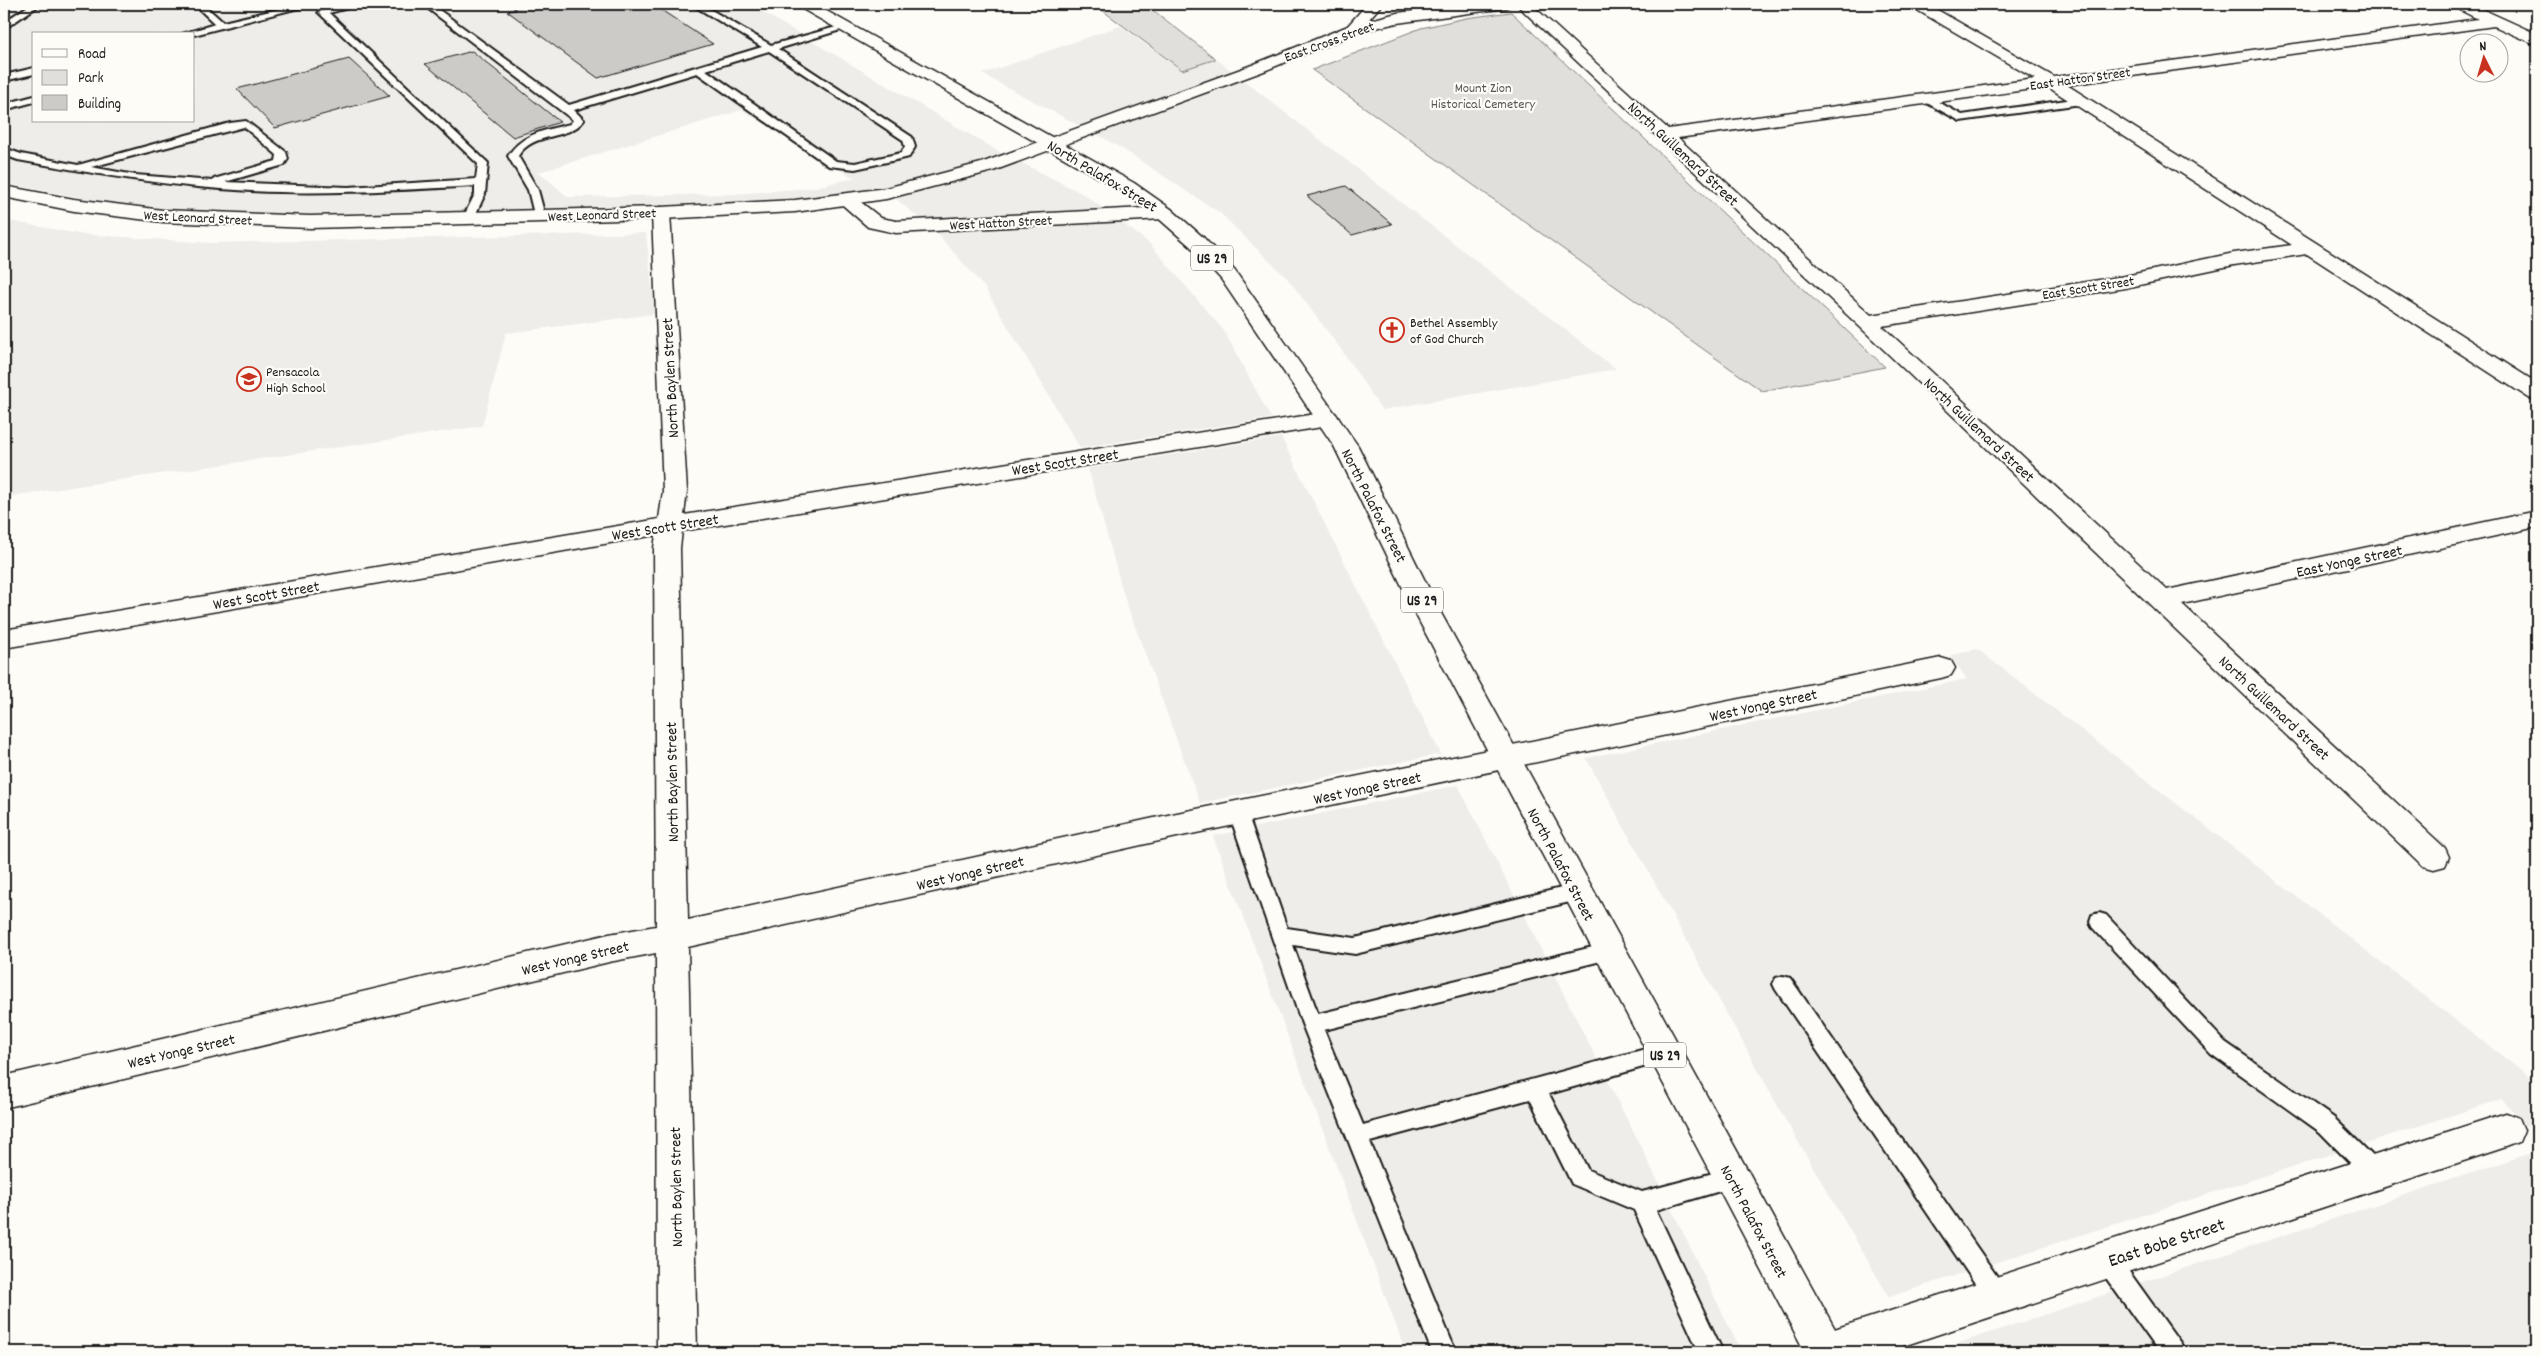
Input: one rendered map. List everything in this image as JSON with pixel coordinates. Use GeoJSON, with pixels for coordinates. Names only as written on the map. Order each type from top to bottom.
{"type":"FeatureCollection","features":[{"type":"Feature","properties":{"kind":"street"},"geometry":{"type":"LineString","coordinates":[[1353,29],[1375,4]]}},
{"type":"Feature","properties":{"kind":"street","name":"East Cross Street"},"geometry":{"type":"LineString","coordinates":[[1186,94],[1353,29],[1397,18],[1506,4]]}},
{"type":"Feature","properties":{"kind":"street","name":"North Guillemard Street"},"geometry":{"type":"LineString","coordinates":[[1523,4],[1866,322],[2434,857]]}},
{"type":"Feature","properties":{"kind":"street"},"geometry":{"type":"LineString","coordinates":[[1917,4],[2051,82],[2537,393]]}},
{"type":"Feature","properties":{"kind":"street"},"geometry":{"type":"LineString","coordinates":[[2459,4],[2537,40]]}},
{"type":"Feature","properties":{"kind":"street","name":"North Palafox Street"},"geometry":{"type":"LineString","coordinates":[[809,7],[1128,187],[1164,213],[1197,242],[1228,275],[1346,446],[1429,615],[1825,1352]]}},
{"type":"Feature","properties":{"kind":"street","name":"East Hatton Street"},"geometry":{"type":"LineString","coordinates":[[1664,135],[2496,21]]}},
{"type":"Feature","properties":{"kind":"street","name":"West Leonard Street"},"geometry":{"type":"LineString","coordinates":[[4,192],[119,211],[209,219],[310,222],[661,213],[772,208],[846,200],[945,180],[1051,144],[1186,94]]}},
{"type":"Feature","properties":{"kind":"street","name":"West Hatton Street"},"geometry":{"type":"LineString","coordinates":[[846,200],[875,223],[896,227],[1164,213]]}},
{"type":"Feature","properties":{"kind":"street","name":"North Baylen Street"},"geometry":{"type":"LineString","coordinates":[[661,213],[674,491],[667,548],[677,1352]]}},
{"type":"Feature","properties":{"kind":"street","name":"East Scott Street"},"geometry":{"type":"LineString","coordinates":[[1866,322],[2125,282],[2234,259],[2308,248]]}},
{"type":"Feature","properties":{"kind":"street","name":"West Scott Street"},"geometry":{"type":"LineString","coordinates":[[4,639],[670,525],[1328,419]]}},
{"type":"Feature","properties":{"kind":"street","name":"East Yonge Street"},"geometry":{"type":"LineString","coordinates":[[2161,600],[2537,519]]}},
{"type":"Feature","properties":{"kind":"street","name":"West Yonge Street"},"geometry":{"type":"LineString","coordinates":[[4,1092],[609,948],[728,926],[1238,813],[1941,668]]}},
{"type":"Feature","properties":{"kind":"street","name":"East Bobe Street"},"geometry":{"type":"LineString","coordinates":[[1825,1352],[2506,1130]]}},
{"type":"Feature","properties":{"kind":"lane"},"geometry":{"type":"LineString","coordinates":[[4,26],[37,4]]}},
{"type":"Feature","properties":{"kind":"lane"},"geometry":{"type":"LineString","coordinates":[[198,4],[221,25]]}},
{"type":"Feature","properties":{"kind":"lane"},"geometry":{"type":"LineString","coordinates":[[194,32],[310,4],[322,12],[483,163],[480,194],[469,218]]}},
{"type":"Feature","properties":{"kind":"lane"},"geometry":{"type":"LineString","coordinates":[[322,12],[359,4]]}},
{"type":"Feature","properties":{"kind":"lane"},"geometry":{"type":"LineString","coordinates":[[426,4],[567,109],[579,120],[574,126],[526,141],[516,147],[513,156],[533,190],[539,216]]}},
{"type":"Feature","properties":{"kind":"lane"},"geometry":{"type":"LineString","coordinates":[[695,4],[770,48],[908,139],[910,147],[905,155],[855,166],[833,164],[698,69]]}},
{"type":"Feature","properties":{"kind":"lane"},"geometry":{"type":"LineString","coordinates":[[809,7],[836,4]]}},
{"type":"Feature","properties":{"kind":"lane"},"geometry":{"type":"LineString","coordinates":[[567,109],[844,26]]}},
{"type":"Feature","properties":{"kind":"lane"},"geometry":{"type":"LineString","coordinates":[[4,78],[32,71]]}},
{"type":"Feature","properties":{"kind":"lane"},"geometry":{"type":"LineString","coordinates":[[4,107],[32,100]]}},
{"type":"Feature","properties":{"kind":"lane"},"geometry":{"type":"LineString","coordinates":[[1928,100],[1960,118],[2081,101]]}},
{"type":"Feature","properties":{"kind":"lane"},"geometry":{"type":"LineString","coordinates":[[78,168],[234,125],[246,124],[282,154],[283,159],[280,163],[208,184]]}},
{"type":"Feature","properties":{"kind":"lane"},"geometry":{"type":"LineString","coordinates":[[4,151],[18,157],[135,178],[208,184],[348,190],[481,182]]}},
{"type":"Feature","properties":{"kind":"lane"},"geometry":{"type":"LineString","coordinates":[[1238,813],[1312,1024],[1444,1352]]}},
{"type":"Feature","properties":{"kind":"lane"},"geometry":{"type":"LineString","coordinates":[[1280,934],[1355,946],[1578,892]]}},
{"type":"Feature","properties":{"kind":"lane"},"geometry":{"type":"LineString","coordinates":[[2099,921],[2218,1048],[2327,1125],[2375,1173]]}},
{"type":"Feature","properties":{"kind":"lane"},"geometry":{"type":"LineString","coordinates":[[1312,1024],[1609,951]]}},
{"type":"Feature","properties":{"kind":"lane"},"geometry":{"type":"LineString","coordinates":[[1784,984],[1997,1296]]}},
{"type":"Feature","properties":{"kind":"lane"},"geometry":{"type":"LineString","coordinates":[[1358,1136],[1664,1053]]}},
{"type":"Feature","properties":{"kind":"lane"},"geometry":{"type":"LineString","coordinates":[[1535,1088],[1580,1177],[1642,1203],[1732,1178]]}},
{"type":"Feature","properties":{"kind":"lane"},"geometry":{"type":"LineString","coordinates":[[1642,1203],[1711,1352]]}},
{"type":"Feature","properties":{"kind":"lane"},"geometry":{"type":"LineString","coordinates":[[2108,1260],[2173,1352]]}},
{"type":"Feature","properties":{"kind":"shaded area"},"geometry":{"type":"Polygon","coordinates":[[[5,4],[749,4],[1003,154],[941,174],[888,186],[774,202],[316,215],[172,209],[94,200],[4,183],[5,4]],[[742,110],[539,172],[568,197],[734,194],[811,188],[854,178],[742,110]]]}},
{"type":"Feature","properties":{"kind":"shaded area"},"geometry":{"type":"Polygon","coordinates":[[[1120,26],[1181,70],[1216,59],[1232,71],[1080,126],[982,74],[1120,26]]]}},
{"type":"Feature","properties":{"kind":"shaded area"},"geometry":{"type":"Polygon","coordinates":[[[1243,80],[1616,369],[1382,410],[1343,352],[1288,279],[1220,213],[1121,148],[1096,134],[1243,80]]]}},
{"type":"Feature","properties":{"kind":"shaded area"},"geometry":{"type":"Polygon","coordinates":[[[1020,162],[1083,194],[1104,209],[920,219],[895,198],[949,185],[1020,162]]]}},
{"type":"Feature","properties":{"kind":"shaded area","name":"Pensacola High School"},"geometry":{"type":"Polygon","coordinates":[[[4,220],[79,234],[212,243],[646,233],[655,314],[506,333],[482,426],[4,497],[4,220]]]}},
{"type":"Feature","properties":{"kind":"shaded area"},"geometry":{"type":"Polygon","coordinates":[[[1121,222],[1150,244],[1224,331],[1271,418],[1080,448],[985,288],[936,232],[1121,222]]]}},
{"type":"Feature","properties":{"kind":"shaded area"},"geometry":{"type":"Polygon","coordinates":[[[1281,437],[1441,754],[1200,803],[1125,599],[1088,468],[1281,437]]]}},
{"type":"Feature","properties":{"kind":"shaded area"},"geometry":{"type":"Polygon","coordinates":[[[1977,649],[2537,1083],[2537,1138],[2502,1099],[1889,1297],[1785,1119],[1586,758],[1967,679],[1950,656],[1977,649]]]}},
{"type":"Feature","properties":{"kind":"shaded area"},"geometry":{"type":"Polygon","coordinates":[[[1458,785],[1642,1149],[1738,1345],[1714,1352],[1406,1352],[1213,836],[1458,785]]]}},
{"type":"Feature","properties":{"kind":"shaded area"},"geometry":{"type":"Polygon","coordinates":[[[2537,1151],[2537,1352],[1932,1352],[2537,1151]]]}},
{"type":"Feature","properties":{"kind":"green space"},"geometry":{"type":"Polygon","coordinates":[[[1094,4],[1145,4],[1216,59],[1182,70],[1094,4]]]}},
{"type":"Feature","properties":{"kind":"green space","name":"Mount Zion Historical Cemetery"},"geometry":{"type":"Polygon","coordinates":[[[1511,12],[1885,367],[1762,391],[1312,70],[1421,28],[1466,18],[1511,12]]]}},
{"type":"Feature","properties":{"kind":"building"},"geometry":{"type":"Polygon","coordinates":[[[509,4],[652,4],[713,44],[598,78],[507,11],[516,10],[509,4]]]}},
{"type":"Feature","properties":{"kind":"building"},"geometry":{"type":"Polygon","coordinates":[[[472,51],[560,122],[513,137],[425,64],[472,51]]]}},
{"type":"Feature","properties":{"kind":"building"},"geometry":{"type":"Polygon","coordinates":[[[349,59],[390,96],[275,128],[237,89],[349,59]]]}},
{"type":"Feature","properties":{"kind":"building"},"geometry":{"type":"Polygon","coordinates":[[[1346,186],[1392,224],[1352,235],[1307,196],[1346,186]]]}},
{"type":"Feature","properties":{"kind":"place","name":"Bethel Assembly of God Church"},"geometry":{"type":"Point","coordinates":[1392,330]}},
{"type":"Feature","properties":{"kind":"place","name":"Pensacola High School"},"geometry":{"type":"Point","coordinates":[249,379]}}]}
